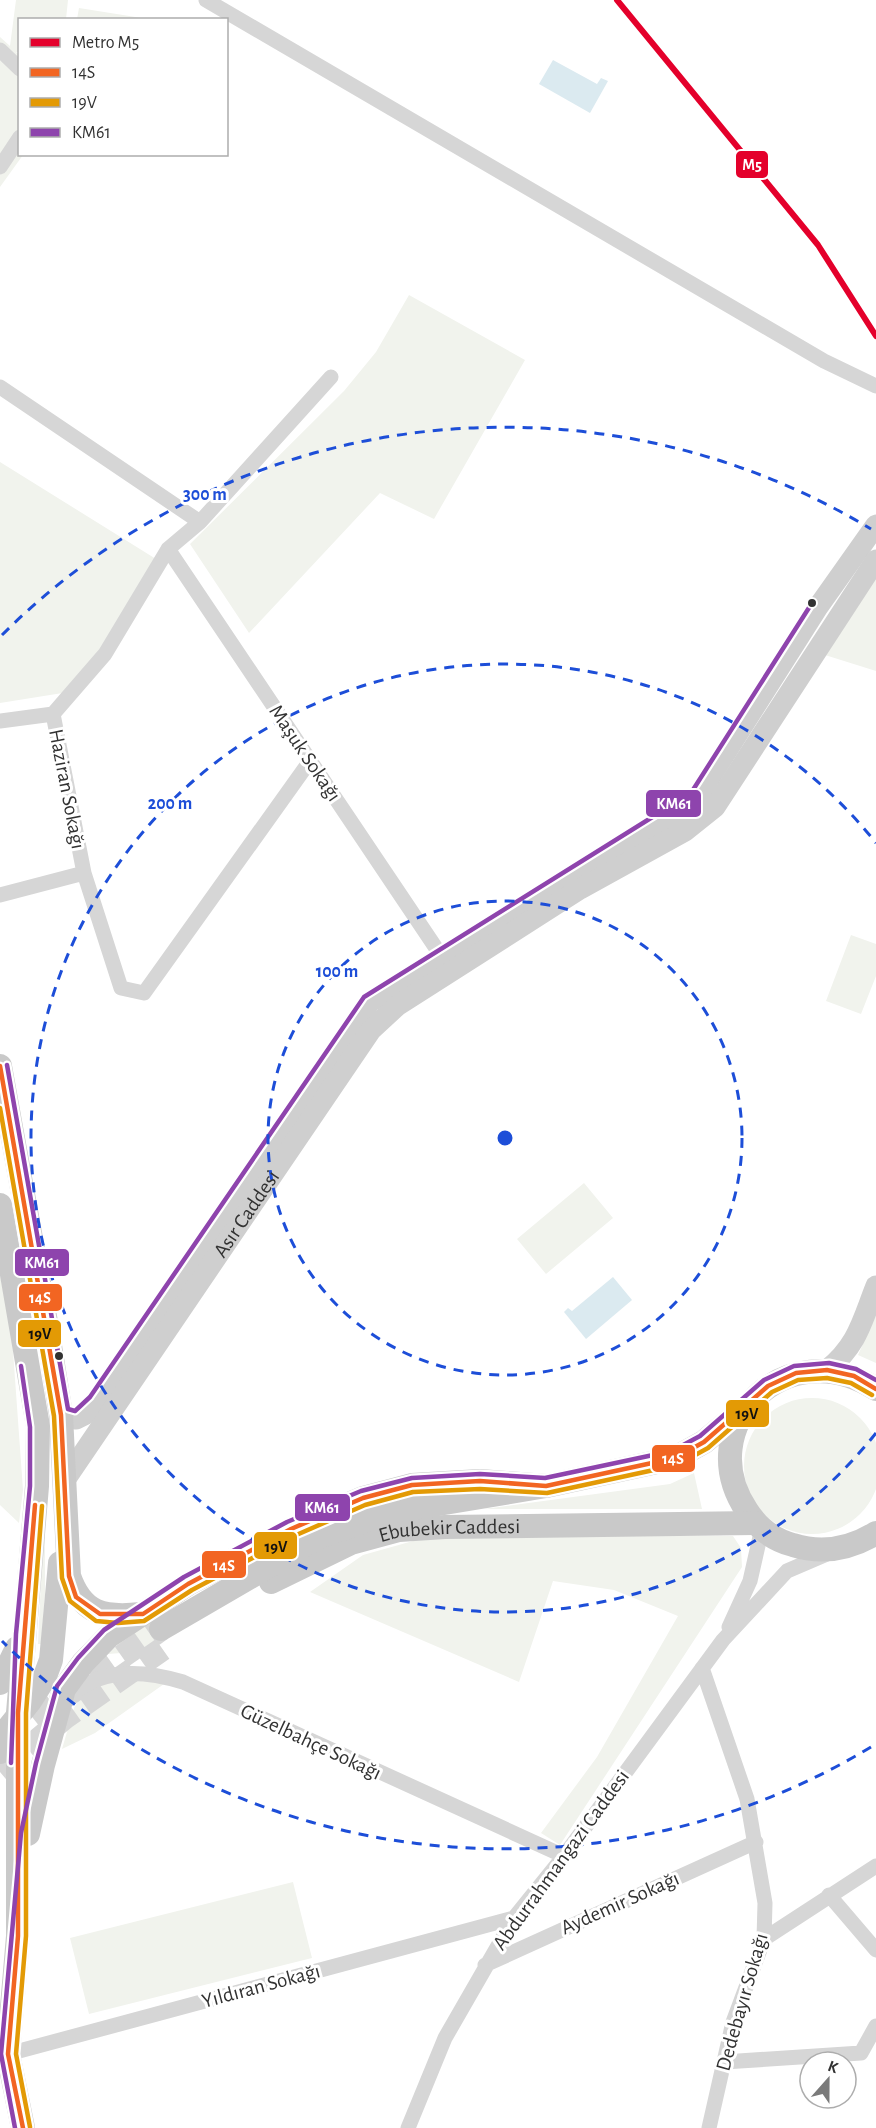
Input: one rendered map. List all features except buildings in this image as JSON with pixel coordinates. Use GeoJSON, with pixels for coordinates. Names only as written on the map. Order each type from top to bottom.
{"type":"FeatureCollection","features":[{"type":"Feature","properties":{"kind":"main road"},"geometry":{"type":"LineString","coordinates":[[0,1066],[48,1333],[60,1415],[69,1576],[76,1597],[100,1614],[118,1616],[159,1628]]}},
{"type":"Feature","properties":{"kind":"main road"},"geometry":{"type":"LineString","coordinates":[[0,1205],[38,1426],[37,1486],[18,1713],[18,1936]]}},
{"type":"Feature","properties":{"kind":"main road","name":"Ebubekir Caddesi"},"geometry":{"type":"LineString","coordinates":[[159,1628],[319,1537],[390,1512],[546,1486],[675,1458],[704,1442],[768,1386],[796,1372],[827,1370],[854,1376],[876,1389]]}},
{"type":"Feature","properties":{"kind":"main road"},"geometry":{"type":"LineString","coordinates":[[746,1407],[733,1436],[730,1467],[737,1497],[758,1525],[780,1541],[810,1550],[839,1549],[876,1533]]}},
{"type":"Feature","properties":{"kind":"main road"},"geometry":{"type":"LineString","coordinates":[[0,1752],[6,1731],[39,1686],[51,1660],[56,1634],[65,1480]]}},
{"type":"Feature","properties":{"kind":"main road","name":"Ebubekir Caddesi"},"geometry":{"type":"LineString","coordinates":[[159,1628],[279,1577],[351,1543],[399,1530],[466,1526],[758,1525]]}},
{"type":"Feature","properties":{"kind":"main road"},"geometry":{"type":"LineString","coordinates":[[23,2128],[8,2054],[12,2005],[28,1835],[58,1705],[64,1689],[83,1663],[109,1635],[159,1628]]}},
{"type":"Feature","properties":{"kind":"main road"},"geometry":{"type":"LineString","coordinates":[[0,1683],[23,1635]]}},
{"type":"Feature","properties":{"kind":"main road"},"geometry":{"type":"LineString","coordinates":[[1,1967],[12,2005]]}},
{"type":"Feature","properties":{"kind":"street"},"geometry":{"type":"LineString","coordinates":[[206,0],[824,361],[876,386]]}},
{"type":"Feature","properties":{"kind":"street"},"geometry":{"type":"LineString","coordinates":[[0,50],[18,67]]}},
{"type":"Feature","properties":{"kind":"street"},"geometry":{"type":"LineString","coordinates":[[0,167],[18,140]]}},
{"type":"Feature","properties":{"kind":"street","name":"Haziran Sokağı"},"geometry":{"type":"LineString","coordinates":[[310,761],[144,993],[121,988],[84,873],[53,714],[105,654],[168,549],[200,522],[330,377]]}},
{"type":"Feature","properties":{"kind":"street"},"geometry":{"type":"LineString","coordinates":[[0,387],[200,522]]}},
{"type":"Feature","properties":{"kind":"street","name":"Asır Caddesi"},"geometry":{"type":"LineString","coordinates":[[65,1480],[371,1030],[446,964],[685,808],[696,798],[818,607],[876,525]]}},
{"type":"Feature","properties":{"kind":"street","name":"Maşuk Sokağı"},"geometry":{"type":"LineString","coordinates":[[168,549],[446,964]]}},
{"type":"Feature","properties":{"kind":"street","name":"Asır Caddesi"},"geometry":{"type":"LineString","coordinates":[[60,1415],[76,1419],[86,1414],[96,1401],[358,1016],[377,997],[446,964],[685,831],[715,807],[876,560]]}},
{"type":"Feature","properties":{"kind":"street"},"geometry":{"type":"LineString","coordinates":[[0,721],[53,714]]}},
{"type":"Feature","properties":{"kind":"street"},"geometry":{"type":"LineString","coordinates":[[0,895],[84,873]]}},
{"type":"Feature","properties":{"kind":"street"},"geometry":{"type":"LineString","coordinates":[[827,1370],[844,1356],[858,1336],[876,1287]]}},
{"type":"Feature","properties":{"kind":"street","name":"Abdurrahmangazi Caddesi"},"geometry":{"type":"LineString","coordinates":[[723,1640],[750,1581],[758,1525]]}},
{"type":"Feature","properties":{"kind":"street","name":"Abdurrahmangazi Caddesi"},"geometry":{"type":"LineString","coordinates":[[408,2128],[445,2038],[514,1918],[564,1856],[723,1640],[787,1571],[839,1549]]}},
{"type":"Feature","properties":{"kind":"street","name":"Dedebayır Sokağı"},"geometry":{"type":"LineString","coordinates":[[702,1668],[747,1799],[765,1903],[765,1940],[741,1995],[709,2128]]}},
{"type":"Feature","properties":{"kind":"street","name":"Güzelbahçe Sokağı"},"geometry":{"type":"LineString","coordinates":[[58,1705],[76,1689],[93,1680],[122,1672],[161,1676],[183,1682],[564,1856]]}},
{"type":"Feature","properties":{"kind":"street","name":"Aydemir Sokağı"},"geometry":{"type":"LineString","coordinates":[[485,1965],[756,1842]]}},
{"type":"Feature","properties":{"kind":"street"},"geometry":{"type":"LineString","coordinates":[[765,1940],[829,1895],[876,1866]]}},
{"type":"Feature","properties":{"kind":"street"},"geometry":{"type":"LineString","coordinates":[[829,1895],[876,1950]]}},
{"type":"Feature","properties":{"kind":"street","name":"Yıldıran Sokağı"},"geometry":{"type":"LineString","coordinates":[[8,2054],[514,1918]]}},
{"type":"Feature","properties":{"kind":"street"},"geometry":{"type":"LineString","coordinates":[[724,2062],[861,2053],[876,2025]]}},
{"type":"Feature","properties":{"kind":"shaded area"},"geometry":{"type":"Polygon","coordinates":[[[16,0],[68,0],[66,18],[18,18],[18,52],[16,52],[18,54],[18,156],[22,156],[0,187],[0,37],[10,46],[16,0]]]}},
{"type":"Feature","properties":{"kind":"shaded area"},"geometry":{"type":"Polygon","coordinates":[[[79,8],[142,18],[77,18],[79,8]]]}},
{"type":"Feature","properties":{"kind":"shaded area"},"geometry":{"type":"Polygon","coordinates":[[[553,60],[597,84],[601,78],[608,81],[590,113],[539,84],[553,60]]]}},
{"type":"Feature","properties":{"kind":"shaded area"},"geometry":{"type":"Polygon","coordinates":[[[409,295],[525,360],[434,519],[380,493],[249,633],[190,544],[344,391],[376,352],[409,295]]]}},
{"type":"Feature","properties":{"kind":"shaded area"},"geometry":{"type":"Polygon","coordinates":[[[0,462],[156,559],[75,691],[0,703],[0,462]]]}},
{"type":"Feature","properties":{"kind":"shaded area"},"geometry":{"type":"Polygon","coordinates":[[[876,576],[876,671],[825,655],[876,576]]]}},
{"type":"Feature","properties":{"kind":"shaded area"},"geometry":{"type":"Polygon","coordinates":[[[851,935],[876,944],[876,976],[861,1014],[826,1001],[851,935]]]}},
{"type":"Feature","properties":{"kind":"shaded area"},"geometry":{"type":"Polygon","coordinates":[[[584,1183],[613,1218],[546,1274],[517,1239],[584,1183]]]}},
{"type":"Feature","properties":{"kind":"shaded area"},"geometry":{"type":"Polygon","coordinates":[[[0,1275],[12,1337],[23,1490],[19,1523],[0,1505],[0,1275]]]}},
{"type":"Feature","properties":{"kind":"shaded area"},"geometry":{"type":"Polygon","coordinates":[[[613,1277],[632,1300],[586,1339],[564,1312],[568,1308],[572,1311],[613,1277]]]}},
{"type":"Feature","properties":{"kind":"shaded area"},"geometry":{"type":"Polygon","coordinates":[[[876,1315],[876,1363],[858,1355],[876,1315]]]}},
{"type":"Feature","properties":{"kind":"shaded area"},"geometry":{"type":"Polygon","coordinates":[[[812,1398],[838,1403],[850,1409],[860,1418],[869,1428],[875,1440],[877,1486],[875,1492],[869,1504],[860,1514],[850,1523],[838,1529],[812,1534],[786,1529],[774,1523],[764,1514],[755,1504],[749,1492],[744,1466],[749,1440],[755,1428],[764,1418],[774,1409],[786,1403],[812,1398]]]}},
{"type":"Feature","properties":{"kind":"shaded area"},"geometry":{"type":"Polygon","coordinates":[[[694,1473],[702,1509],[484,1509],[670,1484],[694,1473]]]}},
{"type":"Feature","properties":{"kind":"shaded area"},"geometry":{"type":"Polygon","coordinates":[[[45,1493],[45,1595],[41,1644],[38,1644],[45,1493]]]}},
{"type":"Feature","properties":{"kind":"shaded area"},"geometry":{"type":"Polygon","coordinates":[[[438,1534],[733,1536],[741,1548],[742,1567],[560,1845],[541,1833],[597,1757],[678,1616],[614,1590],[553,1581],[519,1682],[310,1592],[363,1555],[438,1534]]]}},
{"type":"Feature","properties":{"kind":"shaded area"},"geometry":{"type":"Polygon","coordinates":[[[143,1621],[167,1656],[135,1652],[108,1654],[143,1621]]]}},
{"type":"Feature","properties":{"kind":"shaded area"},"geometry":{"type":"Polygon","coordinates":[[[124,1671],[164,1684],[95,1733],[62,1749],[74,1708],[84,1692],[124,1671]]]}},
{"type":"Feature","properties":{"kind":"shaded area"},"geometry":{"type":"Polygon","coordinates":[[[293,1882],[312,1958],[89,2014],[70,1938],[293,1882]]]}},
{"type":"Feature","properties":{"kind":"tunnel"},"geometry":{"type":"LineString","coordinates":[[6,1742],[53,1705],[161,1629]]}},
{"type":"Feature","properties":{"kind":"tunnel"},"geometry":{"type":"LineString","coordinates":[[0,1772],[64,1718],[171,1643]]}},
{"type":"Feature","properties":{"kind":"metro line","name":"M5"},"geometry":{"type":"LineString","coordinates":[[617,0],[818,245],[876,336]]}},
{"type":"Feature","properties":{"kind":"transit line","name":"KM61"},"geometry":{"type":"LineString","coordinates":[[7,1065],[68,1409],[75,1411],[90,1397],[364,997],[691,793],[812,603]]}},
{"type":"Feature","properties":{"kind":"transit line","name":"14S"},"geometry":{"type":"LineString","coordinates":[[0,1066],[61,1415],[69,1576],[76,1597],[100,1614],[143,1614],[188,1584],[291,1529],[363,1498],[412,1485],[480,1481],[546,1486],[675,1458],[704,1442],[768,1386],[796,1373],[827,1370],[854,1376],[876,1389]]}},
{"type":"Feature","properties":{"kind":"transit line","name":"19V"},"geometry":{"type":"LineString","coordinates":[[0,1108],[54,1416],[62,1578],[70,1601],[96,1621],[118,1623],[144,1621],[192,1590],[294,1536],[365,1505],[413,1492],[480,1489],[547,1493],[677,1465],[708,1448],[772,1392],[798,1380],[827,1378],[851,1383],[872,1395]]}},
{"type":"Feature","properties":{"kind":"transit line","name":"KM61"},"geometry":{"type":"LineString","coordinates":[[15,2128],[1,2054],[21,1833],[36,1763],[57,1686],[78,1658],[104,1630],[184,1577],[287,1522],[361,1491],[412,1478],[480,1474],[545,1478],[672,1451],[700,1436],[764,1380],[794,1366],[829,1363],[856,1369],[876,1380]]}},
{"type":"Feature","properties":{"kind":"transit line","name":"KM61"},"geometry":{"type":"LineString","coordinates":[[11,1763],[16,1634],[30,1486],[30,1427],[21,1366]]}},
{"type":"Feature","properties":{"kind":"transit line","name":"14S"},"geometry":{"type":"LineString","coordinates":[[23,2128],[8,2054],[18,1936],[18,1713],[35,1505]]}},
{"type":"Feature","properties":{"kind":"transit line","name":"19V"},"geometry":{"type":"LineString","coordinates":[[30,2127],[16,2054],[26,1936],[26,1713],[42,1506]]}}]}
